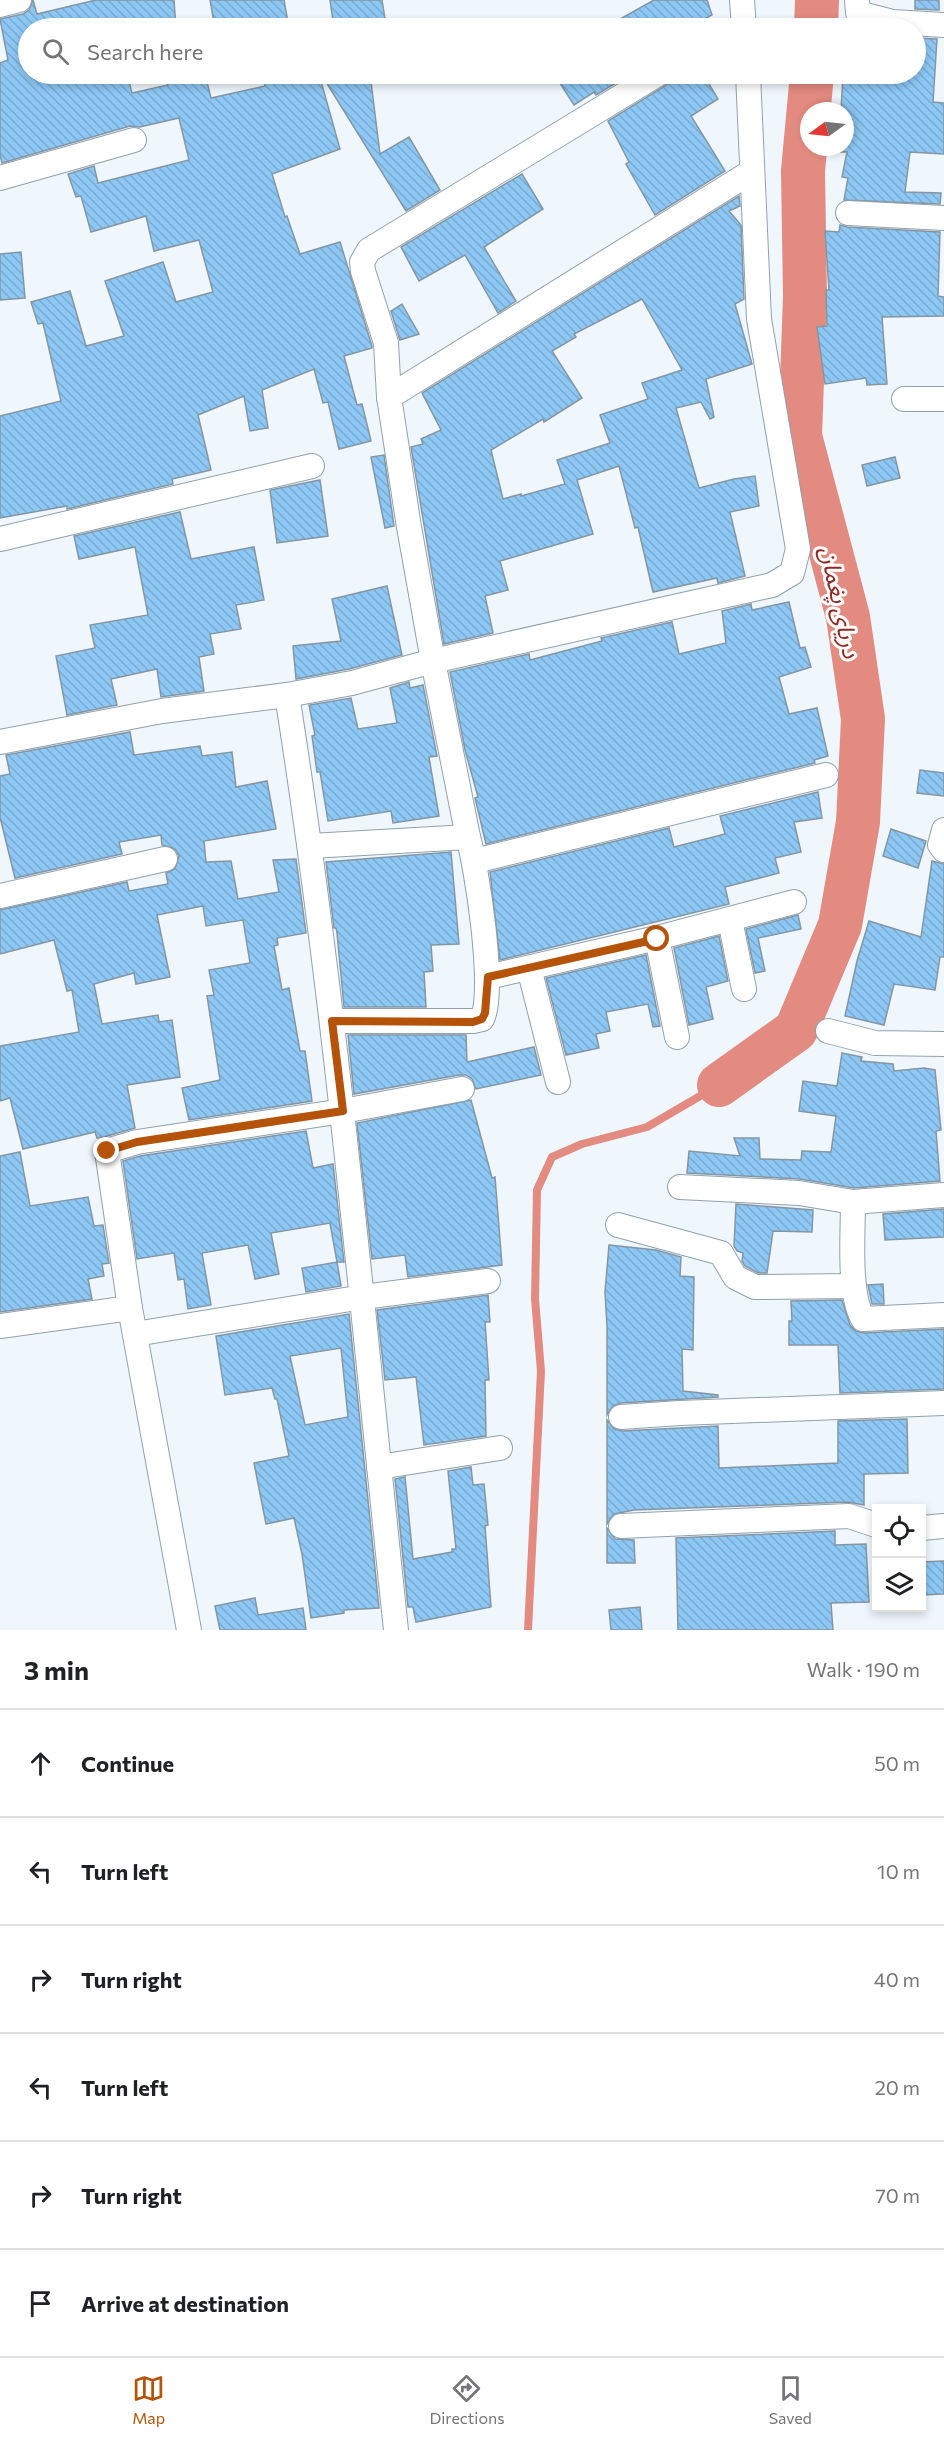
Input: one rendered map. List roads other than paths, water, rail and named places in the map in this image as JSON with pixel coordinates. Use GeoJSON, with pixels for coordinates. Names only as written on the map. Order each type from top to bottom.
{"type":"FeatureCollection","features":[{"type":"Feature","properties":{"kind":"street"},"geometry":{"type":"LineString","coordinates":[[0,5],[19,0]]}},
{"type":"Feature","properties":{"kind":"street"},"geometry":{"type":"LineString","coordinates":[[857,0],[858,12],[879,18]]}},
{"type":"Feature","properties":{"kind":"street"},"geometry":{"type":"LineString","coordinates":[[926,24],[944,25]]}},
{"type":"Feature","properties":{"kind":"street"},"geometry":{"type":"LineString","coordinates":[[332,1021],[473,1022],[482,1019],[485,1013],[488,977],[475,861],[468,837],[433,661],[409,527],[389,397],[386,343],[362,262],[369,250],[642,84]]}},
{"type":"Feature","properties":{"kind":"street"},"geometry":{"type":"LineString","coordinates":[[0,742],[162,711],[352,683],[433,661],[772,585],[792,573],[798,549],[759,319],[748,84]]}},
{"type":"Feature","properties":{"kind":"street"},"geometry":{"type":"LineString","coordinates":[[0,178],[134,140]]}},
{"type":"Feature","properties":{"kind":"street"},"geometry":{"type":"LineString","coordinates":[[389,397],[751,172]]}},
{"type":"Feature","properties":{"kind":"street"},"geometry":{"type":"LineString","coordinates":[[848,213],[944,218]]}},
{"type":"Feature","properties":{"kind":"street"},"geometry":{"type":"LineString","coordinates":[[904,399],[944,399]]}},
{"type":"Feature","properties":{"kind":"street"},"geometry":{"type":"LineString","coordinates":[[0,539],[312,466]]}},
{"type":"Feature","properties":{"kind":"street"},"geometry":{"type":"LineString","coordinates":[[287,694],[311,846],[343,1111],[396,1630]]}},
{"type":"Feature","properties":{"kind":"street"},"geometry":{"type":"LineString","coordinates":[[475,861],[826,775]]}},
{"type":"Feature","properties":{"kind":"street"},"geometry":{"type":"LineString","coordinates":[[944,830],[940,845],[944,850]]}},
{"type":"Feature","properties":{"kind":"street"},"geometry":{"type":"LineString","coordinates":[[311,846],[468,837]]}},
{"type":"Feature","properties":{"kind":"street"},"geometry":{"type":"LineString","coordinates":[[0,896],[165,859]]}},
{"type":"Feature","properties":{"kind":"street"},"geometry":{"type":"LineString","coordinates":[[488,977],[657,939],[794,902]]}},
{"type":"Feature","properties":{"kind":"street"},"geometry":{"type":"LineString","coordinates":[[730,920],[744,989]]}},
{"type":"Feature","properties":{"kind":"street"},"geometry":{"type":"LineString","coordinates":[[657,939],[677,1037]]}},
{"type":"Feature","properties":{"kind":"street"},"geometry":{"type":"LineString","coordinates":[[529,968],[558,1082]]}},
{"type":"Feature","properties":{"kind":"street"},"geometry":{"type":"LineString","coordinates":[[828,1030],[875,1043],[944,1044]]}},
{"type":"Feature","properties":{"kind":"street"},"geometry":{"type":"LineString","coordinates":[[189,1630],[130,1308],[107,1151],[137,1142],[343,1111],[462,1089]]}},
{"type":"Feature","properties":{"kind":"street"},"geometry":{"type":"LineString","coordinates":[[680,1187],[799,1193],[853,1202],[944,1195]]}},
{"type":"Feature","properties":{"kind":"street"},"geometry":{"type":"LineString","coordinates":[[853,1202],[854,1286],[858,1309],[863,1319],[944,1315]]}},
{"type":"Feature","properties":{"kind":"street"},"geometry":{"type":"LineString","coordinates":[[618,1226],[721,1253],[735,1277],[755,1287],[854,1286]]}},
{"type":"Feature","properties":{"kind":"street"},"geometry":{"type":"LineString","coordinates":[[135,1334],[363,1297],[488,1281]]}},
{"type":"Feature","properties":{"kind":"street"},"geometry":{"type":"LineString","coordinates":[[0,1326],[130,1308]]}},
{"type":"Feature","properties":{"kind":"street"},"geometry":{"type":"LineString","coordinates":[[621,1418],[680,1413],[944,1403]]}},
{"type":"Feature","properties":{"kind":"street"},"geometry":{"type":"LineString","coordinates":[[379,1467],[500,1448]]}},
{"type":"Feature","properties":{"kind":"street"},"geometry":{"type":"LineString","coordinates":[[621,1526],[849,1516],[872,1524]]}},
{"type":"Feature","properties":{"kind":"street"},"geometry":{"type":"LineString","coordinates":[[926,1528],[944,1526]]}},
{"type":"Feature","properties":{"kind":"waterway","name":"دریای پغمان"},"geometry":{"type":"LineString","coordinates":[[816,18],[817,0]]}},
{"type":"Feature","properties":{"kind":"waterway","name":"دریای پغمان"},"geometry":{"type":"LineString","coordinates":[[719,1085],[796,1030],[840,925],[858,822],[863,719],[848,617],[800,436],[805,296],[803,171],[811,84]]}},
{"type":"Feature","properties":{"kind":"waterway"},"geometry":{"type":"LineString","coordinates":[[528,1630],[541,1371],[535,1299],[537,1190],[552,1157],[582,1144],[647,1127],[719,1085]]}}]}
